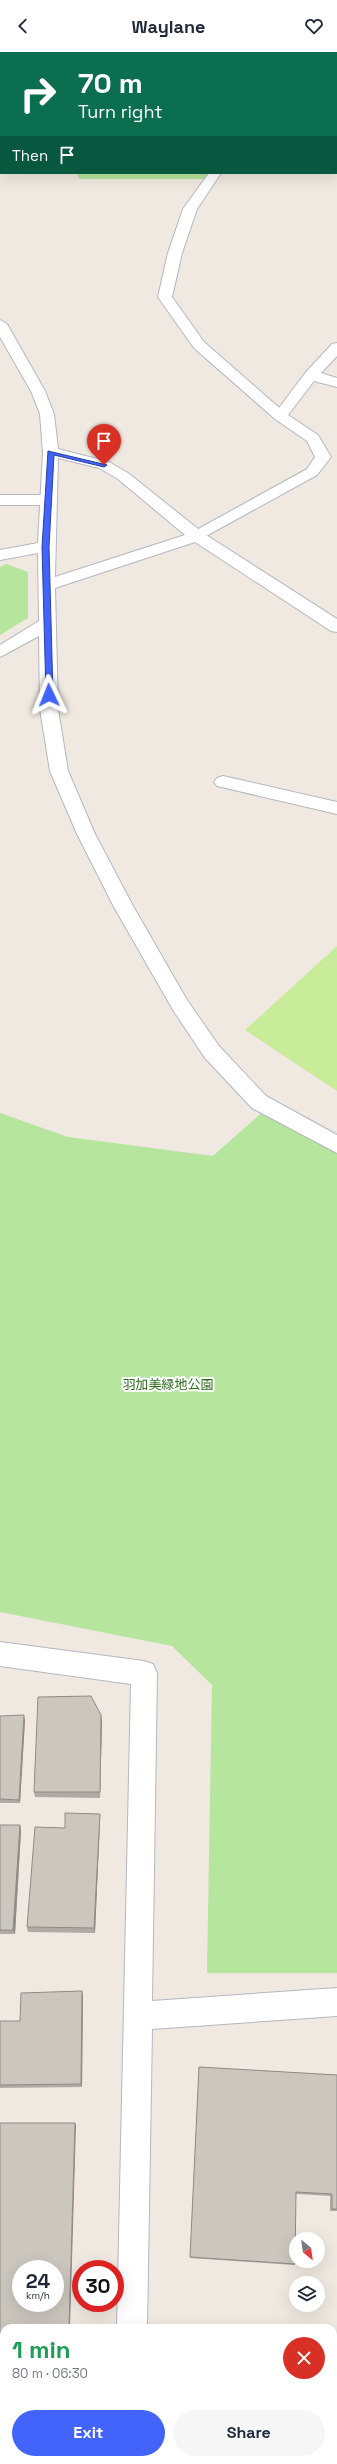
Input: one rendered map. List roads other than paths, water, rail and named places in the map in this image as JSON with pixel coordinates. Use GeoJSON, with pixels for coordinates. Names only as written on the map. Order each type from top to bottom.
{"type":"FeatureCollection","features":[{"type":"Feature","properties":{"kind":"street"},"geometry":{"type":"LineString","coordinates":[[46,585],[197,536],[312,472],[323,457],[313,438],[280,416],[199,345],[165,297],[175,253],[190,209],[214,174]]}},
{"type":"Feature","properties":{"kind":"street"},"geometry":{"type":"LineString","coordinates":[[0,324],[47,414],[51,452],[47,500],[47,624],[50,709],[59,771],[86,834],[128,914],[180,1005],[212,1052],[259,1102],[337,1145]]}},
{"type":"Feature","properties":{"kind":"street"},"geometry":{"type":"LineString","coordinates":[[280,416],[311,376],[337,346]]}},
{"type":"Feature","properties":{"kind":"street"},"geometry":{"type":"LineString","coordinates":[[311,376],[337,383]]}},
{"type":"Feature","properties":{"kind":"street"},"geometry":{"type":"LineString","coordinates":[[51,452],[104,465],[110,468],[197,536],[337,627]]}},
{"type":"Feature","properties":{"kind":"street"},"geometry":{"type":"LineString","coordinates":[[0,500],[47,500]]}},
{"type":"Feature","properties":{"kind":"street"},"geometry":{"type":"LineString","coordinates":[[0,555],[46,547]]}},
{"type":"Feature","properties":{"kind":"street"},"geometry":{"type":"LineString","coordinates":[[0,652],[47,624]]}},
{"type":"Feature","properties":{"kind":"street"},"geometry":{"type":"LineString","coordinates":[[223,782],[337,808]]}},
{"type":"Feature","properties":{"kind":"street"},"geometry":{"type":"LineString","coordinates":[[0,1654],[144,1673],[139,2016],[132,2324]]}},
{"type":"Feature","properties":{"kind":"street"},"geometry":{"type":"LineString","coordinates":[[139,2016],[337,2002]]}},
{"type":"Feature","properties":{"kind":"park label","name":"羽加美緑地公園"},"geometry":{"type":"Point","coordinates":[168,1384]}}]}
